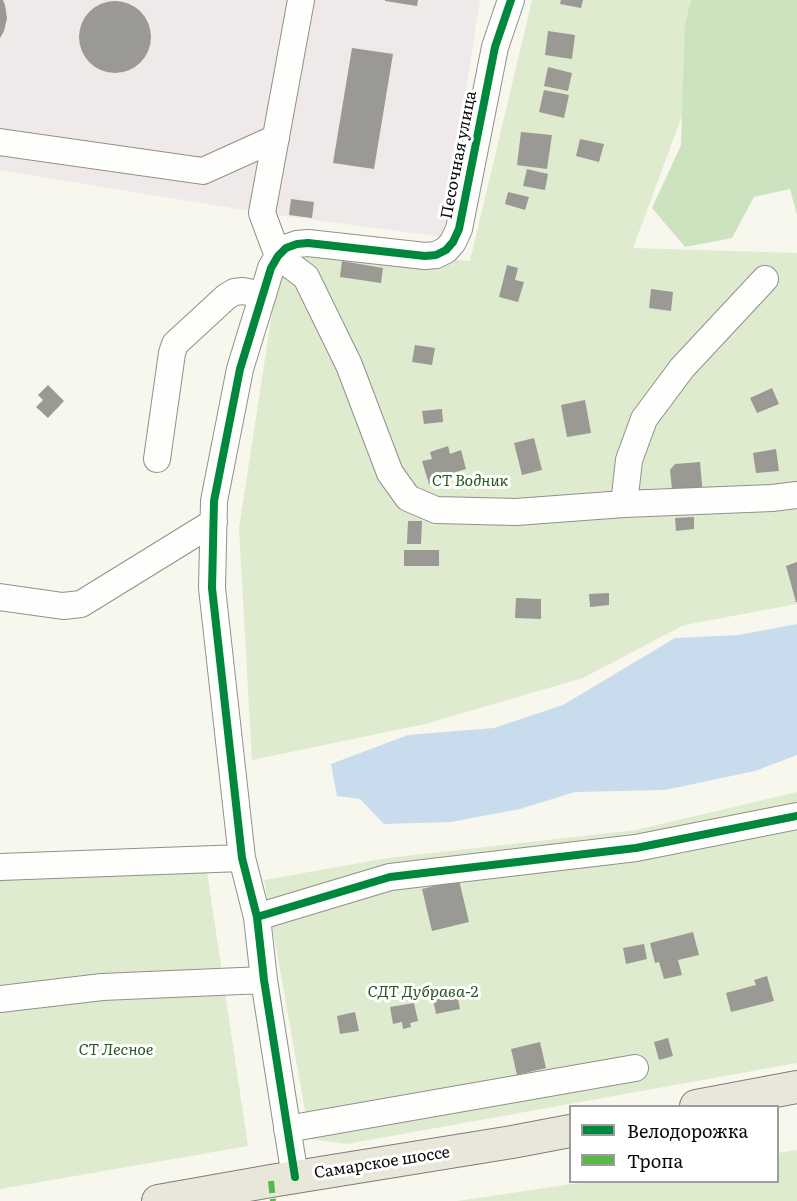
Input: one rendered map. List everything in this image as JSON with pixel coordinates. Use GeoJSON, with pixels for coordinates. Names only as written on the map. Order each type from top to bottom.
{"type":"FeatureCollection","features":[{"type":"Feature","properties":{"kind":"main road"},"geometry":{"type":"LineString","coordinates":[[706,1105],[797,1087]]}},
{"type":"Feature","properties":{"kind":"main road","name":"Самарское шоссе"},"geometry":{"type":"LineString","coordinates":[[158,1201],[569,1131]]}},
{"type":"Feature","properties":{"kind":"street"},"geometry":{"type":"LineString","coordinates":[[301,0],[262,213],[278,256],[306,277],[350,365],[390,473],[408,498],[436,510],[516,512],[797,495]]}},
{"type":"Feature","properties":{"kind":"street","name":"Песочная улица"},"geometry":{"type":"LineString","coordinates":[[278,256],[286,248],[309,243],[425,256],[436,255],[446,250],[459,230],[495,47],[511,0]]}},
{"type":"Feature","properties":{"kind":"street"},"geometry":{"type":"LineString","coordinates":[[0,141],[203,171],[276,138]]}},
{"type":"Feature","properties":{"kind":"street"},"geometry":{"type":"LineString","coordinates":[[278,256],[271,268],[240,369],[214,501],[212,588],[242,858],[257,917],[264,980],[295,1177]]}},
{"type":"Feature","properties":{"kind":"street"},"geometry":{"type":"LineString","coordinates":[[624,504],[629,460],[644,419],[682,368],[765,279]]}},
{"type":"Feature","properties":{"kind":"street"},"geometry":{"type":"LineString","coordinates":[[156,459],[175,344],[234,292],[243,291],[263,295]]}},
{"type":"Feature","properties":{"kind":"street"},"geometry":{"type":"LineString","coordinates":[[0,597],[63,606],[81,604],[214,522]]}},
{"type":"Feature","properties":{"kind":"street"},"geometry":{"type":"LineString","coordinates":[[257,917],[390,877],[636,848],[797,816]]}},
{"type":"Feature","properties":{"kind":"street"},"geometry":{"type":"LineString","coordinates":[[0,867],[242,858]]}},
{"type":"Feature","properties":{"kind":"street"},"geometry":{"type":"LineString","coordinates":[[0,999],[102,987],[264,980]]}},
{"type":"Feature","properties":{"kind":"street"},"geometry":{"type":"LineString","coordinates":[[287,1129],[634,1068]]}},
{"type":"Feature","properties":{"kind":"shaded area"},"geometry":{"type":"Polygon","coordinates":[[[0,0],[480,0],[443,237],[262,213],[0,170],[0,0]]]}},
{"type":"Feature","properties":{"kind":"green space","name":"СТ Водник"},"geometry":{"type":"Polygon","coordinates":[[[532,0],[716,0],[714,30],[633,248],[797,253],[797,604],[684,625],[583,678],[425,724],[252,760],[239,528],[278,274],[313,250],[470,261],[532,0]]]}},
{"type":"Feature","properties":{"kind":"green space"},"geometry":{"type":"Polygon","coordinates":[[[691,0],[797,0],[797,215],[790,189],[754,197],[732,238],[685,247],[652,208],[681,145],[685,25],[691,0]]]}},
{"type":"Feature","properties":{"kind":"green space","name":"СДТ Дубрава-2"},"geometry":{"type":"Polygon","coordinates":[[[797,792],[797,1063],[347,1144],[310,1139],[264,880],[388,858],[636,830],[797,792]]]}},
{"type":"Feature","properties":{"kind":"green space","name":"СТ Лесное"},"geometry":{"type":"Polygon","coordinates":[[[206,865],[248,1146],[0,1189],[0,866],[206,865]]]}},
{"type":"Feature","properties":{"kind":"green space"},"geometry":{"type":"Polygon","coordinates":[[[797,1150],[797,1201],[457,1201],[579,1183],[779,1183],[779,1153],[797,1150]]]}},
{"type":"Feature","properties":{"kind":"water"},"geometry":{"type":"Polygon","coordinates":[[[797,624],[797,755],[755,771],[665,790],[575,792],[520,809],[451,822],[384,824],[360,799],[337,796],[331,764],[408,735],[494,728],[563,705],[675,638],[739,635],[797,624]]]}},
{"type":"Feature","properties":{"kind":"building"},"geometry":{"type":"Polygon","coordinates":[[[0,0],[3,0],[5,5],[7,18],[0,38],[0,0]]]}},
{"type":"Feature","properties":{"kind":"building"},"geometry":{"type":"Polygon","coordinates":[[[385,0],[418,0],[417,6],[385,0]]]}},
{"type":"Feature","properties":{"kind":"building"},"geometry":{"type":"Polygon","coordinates":[[[561,0],[583,0],[581,8],[560,4],[561,0]]]}},
{"type":"Feature","properties":{"kind":"building"},"geometry":{"type":"Polygon","coordinates":[[[122,1],[141,11],[149,23],[151,37],[149,51],[141,63],[129,71],[108,73],[89,63],[81,51],[79,30],[89,11],[101,3],[122,1]]]}},
{"type":"Feature","properties":{"kind":"building"},"geometry":{"type":"Polygon","coordinates":[[[548,31],[575,35],[572,59],[545,55],[548,31]]]}},
{"type":"Feature","properties":{"kind":"building"},"geometry":{"type":"Polygon","coordinates":[[[352,48],[393,54],[374,169],[333,163],[352,48]]]}},
{"type":"Feature","properties":{"kind":"building"},"geometry":{"type":"Polygon","coordinates":[[[548,67],[572,73],[568,91],[544,86],[548,67]]]}},
{"type":"Feature","properties":{"kind":"building"},"geometry":{"type":"Polygon","coordinates":[[[544,90],[569,95],[564,118],[539,112],[544,90]]]}},
{"type":"Feature","properties":{"kind":"building"},"geometry":{"type":"Polygon","coordinates":[[[521,132],[552,135],[547,169],[517,165],[521,132]]]}},
{"type":"Feature","properties":{"kind":"building"},"geometry":{"type":"Polygon","coordinates":[[[580,139],[604,144],[599,162],[576,156],[580,139]]]}},
{"type":"Feature","properties":{"kind":"building"},"geometry":{"type":"Polygon","coordinates":[[[527,169],[548,174],[545,190],[523,186],[527,169]]]}},
{"type":"Feature","properties":{"kind":"building"},"geometry":{"type":"Polygon","coordinates":[[[508,192],[529,197],[525,210],[505,204],[508,192]]]}},
{"type":"Feature","properties":{"kind":"building"},"geometry":{"type":"Polygon","coordinates":[[[291,199],[314,202],[312,218],[289,215],[291,199]]]}},
{"type":"Feature","properties":{"kind":"building"},"geometry":{"type":"Polygon","coordinates":[[[342,261],[383,268],[381,283],[340,277],[342,261]]]}},
{"type":"Feature","properties":{"kind":"building"},"geometry":{"type":"Polygon","coordinates":[[[507,265],[518,268],[515,280],[524,282],[518,302],[499,297],[507,265]]]}},
{"type":"Feature","properties":{"kind":"building"},"geometry":{"type":"Polygon","coordinates":[[[651,289],[673,292],[671,311],[649,308],[651,289]]]}},
{"type":"Feature","properties":{"kind":"building"},"geometry":{"type":"Polygon","coordinates":[[[415,345],[435,348],[432,365],[412,362],[415,345]]]}},
{"type":"Feature","properties":{"kind":"building"},"geometry":{"type":"Polygon","coordinates":[[[48,385],[64,401],[48,418],[36,407],[43,400],[38,395],[48,385]]]}},
{"type":"Feature","properties":{"kind":"building"},"geometry":{"type":"Polygon","coordinates":[[[772,388],[779,404],[757,413],[750,398],[772,388]]]}},
{"type":"Feature","properties":{"kind":"building"},"geometry":{"type":"Polygon","coordinates":[[[585,400],[591,433],[567,437],[561,405],[585,400]]]}},
{"type":"Feature","properties":{"kind":"building"},"geometry":{"type":"Polygon","coordinates":[[[442,409],[443,422],[424,424],[422,411],[442,409]]]}},
{"type":"Feature","properties":{"kind":"building"},"geometry":{"type":"Polygon","coordinates":[[[534,438],[542,470],[522,475],[514,443],[534,438]]]}},
{"type":"Feature","properties":{"kind":"building"},"geometry":{"type":"Polygon","coordinates":[[[448,446],[450,454],[461,450],[466,469],[456,472],[457,476],[429,484],[422,461],[432,459],[430,452],[448,446]]]}},
{"type":"Feature","properties":{"kind":"building"},"geometry":{"type":"Polygon","coordinates":[[[776,449],[779,471],[756,473],[753,453],[776,449]]]}},
{"type":"Feature","properties":{"kind":"building"},"geometry":{"type":"Polygon","coordinates":[[[700,462],[703,496],[673,499],[670,470],[675,464],[700,462]]]}},
{"type":"Feature","properties":{"kind":"building"},"geometry":{"type":"Polygon","coordinates":[[[694,517],[694,529],[676,531],[675,518],[694,517]]]}},
{"type":"Feature","properties":{"kind":"building"},"geometry":{"type":"Polygon","coordinates":[[[408,521],[422,521],[421,544],[407,544],[408,521]]]}},
{"type":"Feature","properties":{"kind":"building"},"geometry":{"type":"Polygon","coordinates":[[[404,550],[439,550],[439,566],[404,566],[404,550]]]}},
{"type":"Feature","properties":{"kind":"building"},"geometry":{"type":"Polygon","coordinates":[[[797,562],[797,602],[796,602],[786,566],[797,562]]]}},
{"type":"Feature","properties":{"kind":"building"},"geometry":{"type":"Polygon","coordinates":[[[609,593],[609,605],[590,607],[589,594],[609,593]]]}},
{"type":"Feature","properties":{"kind":"building"},"geometry":{"type":"Polygon","coordinates":[[[516,598],[541,599],[541,619],[515,618],[516,598]]]}},
{"type":"Feature","properties":{"kind":"building"},"geometry":{"type":"Polygon","coordinates":[[[459,880],[469,922],[432,931],[422,889],[459,880]]]}},
{"type":"Feature","properties":{"kind":"building"},"geometry":{"type":"Polygon","coordinates":[[[693,932],[699,955],[678,960],[682,975],[664,979],[659,962],[655,963],[650,943],[693,932]]]}},
{"type":"Feature","properties":{"kind":"building"},"geometry":{"type":"Polygon","coordinates":[[[644,944],[647,959],[626,964],[623,948],[644,944]]]}},
{"type":"Feature","properties":{"kind":"building"},"geometry":{"type":"Polygon","coordinates":[[[767,976],[774,1001],[731,1012],[726,993],[756,985],[754,980],[767,976]]]}},
{"type":"Feature","properties":{"kind":"building"},"geometry":{"type":"Polygon","coordinates":[[[456,989],[460,1009],[436,1014],[432,994],[456,989]]]}},
{"type":"Feature","properties":{"kind":"building"},"geometry":{"type":"Polygon","coordinates":[[[414,1003],[418,1021],[410,1023],[411,1027],[403,1029],[402,1022],[393,1024],[390,1007],[414,1003]]]}},
{"type":"Feature","properties":{"kind":"building"},"geometry":{"type":"Polygon","coordinates":[[[355,1012],[359,1031],[340,1034],[337,1016],[355,1012]]]}},
{"type":"Feature","properties":{"kind":"building"},"geometry":{"type":"Polygon","coordinates":[[[668,1038],[673,1056],[659,1060],[654,1042],[668,1038]]]}},
{"type":"Feature","properties":{"kind":"building"},"geometry":{"type":"Polygon","coordinates":[[[540,1042],[546,1068],[517,1075],[511,1049],[540,1042]]]}},
{"type":"Feature","properties":{"kind":"marked path"},"geometry":{"type":"LineString","coordinates":[[271,1181],[273,1201]]}},
{"type":"Feature","properties":{"kind":"cycle path"},"geometry":{"type":"LineString","coordinates":[[295,1177],[264,980],[257,917],[242,858],[212,588],[214,501],[240,369],[271,268],[278,256],[286,248],[308,243],[425,256],[436,255],[446,250],[453,242],[459,229],[495,47],[511,0]]}},
{"type":"Feature","properties":{"kind":"cycle path"},"geometry":{"type":"LineString","coordinates":[[257,917],[390,877],[636,848],[797,816]]}}]}
